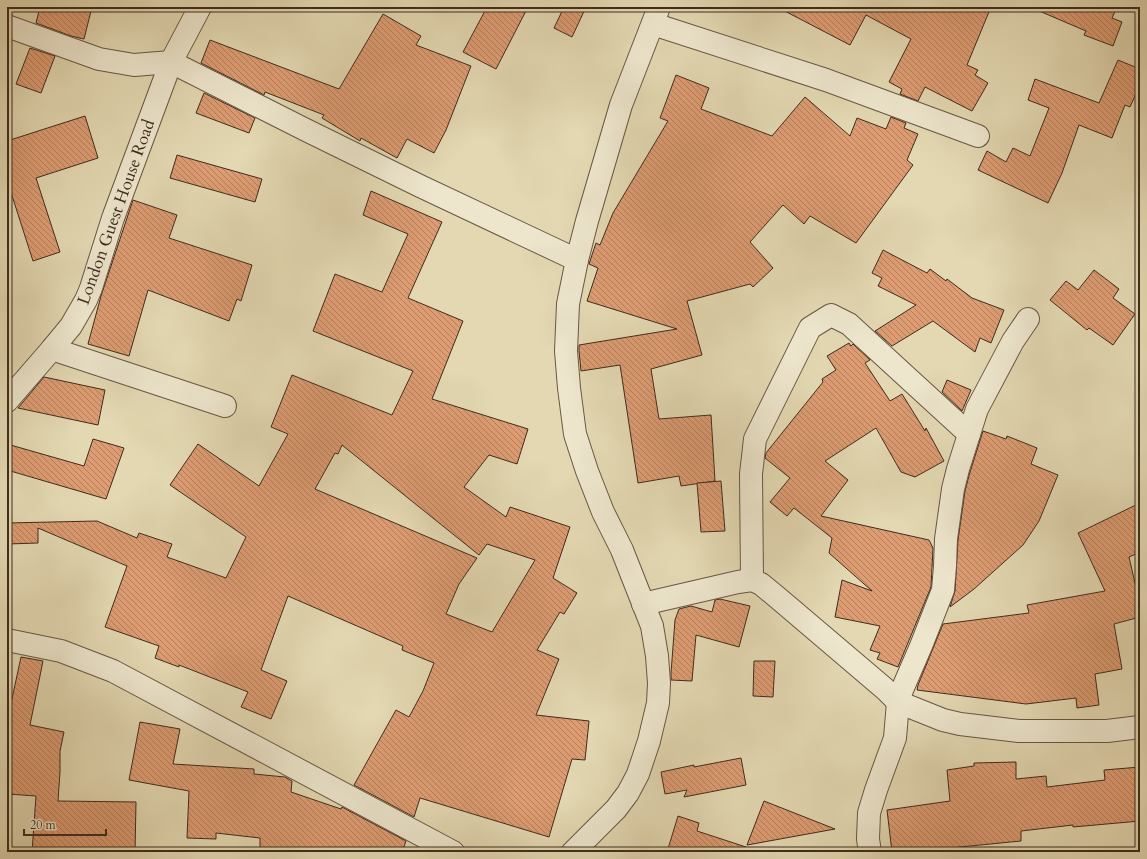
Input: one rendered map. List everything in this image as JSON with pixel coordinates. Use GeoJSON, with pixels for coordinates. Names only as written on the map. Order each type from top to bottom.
{"type":"FeatureCollection","features":[{"type":"Feature","properties":{"kind":"street","name":"London Guest House Road"},"geometry":{"type":"LineString","coordinates":[[7,401],[71,326],[92,288],[113,218],[171,62],[200,7]]}},
{"type":"Feature","properties":{"kind":"street"},"geometry":{"type":"LineString","coordinates":[[573,852],[616,809],[628,793],[638,774],[649,741],[658,704],[659,683],[657,656],[652,626],[622,550],[603,512],[575,434],[566,351],[568,304],[587,221],[621,105],[656,15],[978,136]]}},
{"type":"Feature","properties":{"kind":"street"},"geometry":{"type":"LineString","coordinates":[[7,26],[99,59],[134,66],[171,62],[413,182],[577,260]]}},
{"type":"Feature","properties":{"kind":"street"},"geometry":{"type":"LineString","coordinates":[[752,580],[751,474],[755,439],[810,328],[832,315],[849,324],[969,434]]}},
{"type":"Feature","properties":{"kind":"street"},"geometry":{"type":"LineString","coordinates":[[870,852],[868,839],[869,813],[895,738],[898,702],[922,646],[943,590],[946,540],[958,469],[977,409],[1013,341],[1028,318]]}},
{"type":"Feature","properties":{"kind":"street"},"geometry":{"type":"LineString","coordinates":[[52,349],[225,406]]}},
{"type":"Feature","properties":{"kind":"street"},"geometry":{"type":"LineString","coordinates":[[643,604],[752,580],[761,584],[784,603],[885,689],[898,702],[944,720],[960,724],[1019,731],[1106,731],[1140,727]]}},
{"type":"Feature","properties":{"kind":"street"},"geometry":{"type":"LineString","coordinates":[[7,640],[61,651],[113,671],[452,852]]}},
{"type":"Feature","properties":{"kind":"building"},"geometry":{"type":"Polygon","coordinates":[[[40,7],[92,7],[84,39],[71,36],[36,23],[40,7]]]}},
{"type":"Feature","properties":{"kind":"building"},"geometry":{"type":"Polygon","coordinates":[[[487,7],[528,7],[496,69],[463,52],[487,7]]]}},
{"type":"Feature","properties":{"kind":"building"},"geometry":{"type":"Polygon","coordinates":[[[564,7],[586,7],[572,37],[554,28],[564,7]]]}},
{"type":"Feature","properties":{"kind":"building"},"geometry":{"type":"Polygon","coordinates":[[[777,7],[991,7],[967,65],[978,70],[975,75],[988,83],[972,111],[925,87],[918,101],[900,94],[902,89],[889,82],[911,39],[866,15],[850,45],[777,7]]]}},
{"type":"Feature","properties":{"kind":"building"},"geometry":{"type":"Polygon","coordinates":[[[1030,7],[1117,7],[1112,18],[1122,22],[1113,46],[1084,35],[1086,31],[1030,7]]]}},
{"type":"Feature","properties":{"kind":"building"},"geometry":{"type":"Polygon","coordinates":[[[383,14],[421,36],[416,45],[471,66],[446,130],[434,153],[407,139],[397,158],[361,138],[360,141],[322,118],[324,115],[265,92],[264,95],[201,63],[210,40],[339,89],[383,14]]]}},
{"type":"Feature","properties":{"kind":"building"},"geometry":{"type":"Polygon","coordinates":[[[30,48],[55,56],[41,93],[16,84],[30,48]]]}},
{"type":"Feature","properties":{"kind":"building"},"geometry":{"type":"Polygon","coordinates":[[[1118,60],[1140,69],[1140,85],[1130,107],[1125,105],[1112,138],[1079,125],[1062,173],[1048,203],[978,170],[987,151],[1006,162],[1013,148],[1030,156],[1049,108],[1028,100],[1035,79],[1099,103],[1118,60]]]}},
{"type":"Feature","properties":{"kind":"building"},"geometry":{"type":"Polygon","coordinates":[[[676,75],[709,88],[701,109],[772,136],[805,97],[850,136],[857,118],[886,129],[891,117],[906,123],[904,128],[918,134],[907,160],[913,165],[856,243],[810,216],[804,224],[783,205],[750,242],[773,268],[753,287],[750,284],[687,301],[702,355],[651,369],[659,419],[711,415],[715,481],[681,486],[679,476],[638,483],[620,365],[581,371],[579,351],[579,345],[677,329],[587,301],[598,268],[589,264],[596,243],[600,245],[613,213],[668,121],[660,118],[676,75]]]}},
{"type":"Feature","properties":{"kind":"building"},"geometry":{"type":"Polygon","coordinates":[[[204,93],[255,118],[249,133],[196,113],[204,93]]]}},
{"type":"Feature","properties":{"kind":"building"},"geometry":{"type":"Polygon","coordinates":[[[85,116],[98,158],[36,178],[60,252],[33,261],[7,180],[7,141],[85,116]]]}},
{"type":"Feature","properties":{"kind":"building"},"geometry":{"type":"Polygon","coordinates":[[[177,155],[262,179],[255,202],[170,178],[177,155]]]}},
{"type":"Feature","properties":{"kind":"building"},"geometry":{"type":"Polygon","coordinates":[[[371,191],[442,222],[408,298],[463,321],[432,399],[528,429],[517,464],[489,455],[464,487],[506,517],[510,507],[570,527],[553,578],[577,593],[564,614],[560,612],[537,650],[559,659],[536,715],[589,721],[585,760],[572,759],[549,837],[420,798],[414,817],[354,785],[396,710],[409,717],[423,691],[434,663],[402,650],[403,646],[288,596],[261,670],[287,681],[271,719],[241,707],[248,692],[179,665],[179,667],[155,658],[159,646],[105,627],[127,566],[38,528],[38,543],[7,544],[7,523],[97,521],[137,538],[139,533],[172,544],[167,557],[226,578],[246,537],[170,485],[198,444],[259,486],[288,434],[271,427],[292,375],[392,415],[413,371],[313,331],[335,274],[382,292],[408,234],[363,215],[371,191]],[[342,445],[338,454],[335,453],[315,489],[477,558],[459,584],[446,614],[492,632],[535,560],[487,544],[479,555],[342,445]]]}},
{"type":"Feature","properties":{"kind":"building"},"geometry":{"type":"Polygon","coordinates":[[[133,200],[177,215],[169,238],[252,265],[241,301],[237,299],[229,321],[148,290],[129,356],[88,344],[101,296],[133,200]]]}},
{"type":"Feature","properties":{"kind":"building"},"geometry":{"type":"Polygon","coordinates":[[[883,250],[927,273],[930,269],[946,281],[947,279],[972,298],[1004,310],[991,343],[980,338],[975,352],[933,321],[892,346],[875,331],[916,305],[878,286],[882,278],[872,273],[883,250]]]}},
{"type":"Feature","properties":{"kind":"building"},"geometry":{"type":"Polygon","coordinates":[[[1094,270],[1119,289],[1113,298],[1135,314],[1113,345],[1089,328],[1087,330],[1050,300],[1066,281],[1078,290],[1094,270]]]}},
{"type":"Feature","properties":{"kind":"building"},"geometry":{"type":"Polygon","coordinates":[[[849,343],[851,346],[853,344],[870,360],[865,363],[890,401],[902,394],[925,431],[926,428],[944,461],[915,477],[901,472],[876,428],[825,461],[848,480],[821,516],[929,540],[933,548],[931,587],[898,667],[877,659],[880,653],[870,650],[880,626],[835,617],[842,580],[872,591],[829,553],[832,538],[794,508],[787,516],[770,502],[790,478],[765,458],[766,453],[823,382],[822,379],[836,370],[827,356],[849,343]]]}},
{"type":"Feature","properties":{"kind":"building"},"geometry":{"type":"Polygon","coordinates":[[[44,377],[105,390],[98,425],[18,408],[44,377]]]}},
{"type":"Feature","properties":{"kind":"building"},"geometry":{"type":"Polygon","coordinates":[[[947,380],[971,390],[962,411],[942,392],[947,380]]]}},
{"type":"Feature","properties":{"kind":"building"},"geometry":{"type":"Polygon","coordinates":[[[983,431],[1006,439],[1007,436],[1037,448],[1031,464],[1058,475],[1039,521],[1023,545],[974,589],[950,607],[955,591],[958,540],[965,491],[983,431]]]}},
{"type":"Feature","properties":{"kind":"building"},"geometry":{"type":"Polygon","coordinates":[[[93,439],[124,448],[106,499],[7,470],[7,444],[84,466],[93,439]]]}},
{"type":"Feature","properties":{"kind":"building"},"geometry":{"type":"Polygon","coordinates":[[[721,481],[725,531],[701,532],[697,483],[721,481]]]}},
{"type":"Feature","properties":{"kind":"building"},"geometry":{"type":"Polygon","coordinates":[[[1140,503],[1140,552],[1129,557],[1140,605],[1140,617],[1114,624],[1122,669],[1095,674],[1099,705],[1077,708],[1076,698],[1026,704],[917,690],[943,624],[1029,613],[1027,605],[1105,591],[1078,533],[1140,503]]]}},
{"type":"Feature","properties":{"kind":"building"},"geometry":{"type":"Polygon","coordinates":[[[720,599],[750,606],[739,647],[696,635],[692,681],[671,680],[675,620],[679,609],[691,606],[712,612],[715,600],[720,599]]]}},
{"type":"Feature","properties":{"kind":"building"},"geometry":{"type":"Polygon","coordinates":[[[21,657],[43,661],[30,725],[64,732],[60,751],[58,801],[136,802],[135,852],[32,852],[36,796],[7,794],[10,744],[7,744],[7,722],[21,657]]]}},
{"type":"Feature","properties":{"kind":"building"},"geometry":{"type":"Polygon","coordinates":[[[754,661],[775,661],[773,697],[753,696],[754,661]]]}},
{"type":"Feature","properties":{"kind":"building"},"geometry":{"type":"Polygon","coordinates":[[[140,722],[180,729],[173,764],[254,769],[254,774],[285,777],[292,781],[291,792],[341,809],[342,807],[406,841],[402,852],[260,852],[260,838],[216,833],[216,839],[187,838],[189,791],[129,780],[140,722]]]}},
{"type":"Feature","properties":{"kind":"building"},"geometry":{"type":"Polygon","coordinates":[[[741,758],[746,785],[684,797],[687,790],[665,794],[661,772],[694,765],[694,767],[741,758]]]}},
{"type":"Feature","properties":{"kind":"building"},"geometry":{"type":"Polygon","coordinates":[[[1016,762],[1016,779],[1046,776],[1047,787],[1105,780],[1104,770],[1140,767],[1140,821],[1073,827],[1073,825],[1021,831],[1021,841],[919,851],[920,852],[892,852],[887,810],[950,801],[947,770],[974,766],[974,763],[1016,762]]]}},
{"type":"Feature","properties":{"kind":"building"},"geometry":{"type":"Polygon","coordinates":[[[764,801],[835,829],[747,845],[764,801]]]}},
{"type":"Feature","properties":{"kind":"building"},"geometry":{"type":"Polygon","coordinates":[[[678,816],[699,823],[697,831],[749,848],[748,852],[667,852],[678,816]]]}}]}
